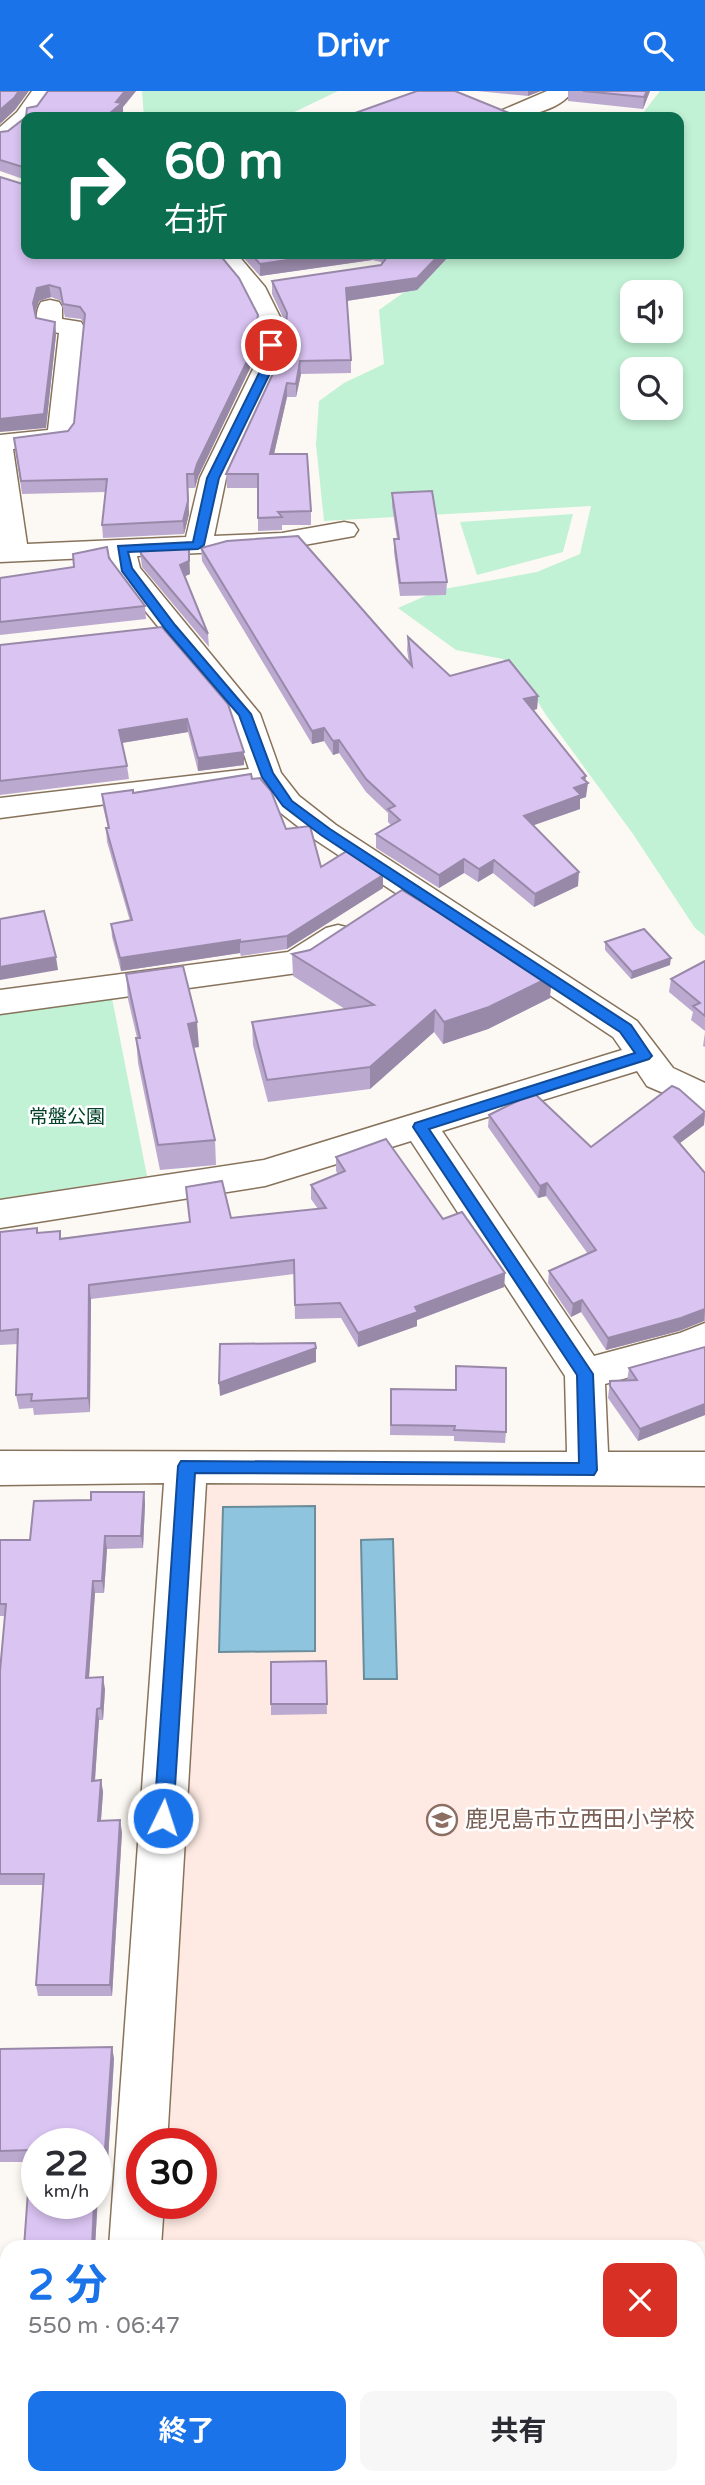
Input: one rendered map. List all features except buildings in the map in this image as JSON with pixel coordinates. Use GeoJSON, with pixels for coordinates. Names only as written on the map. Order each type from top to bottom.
{"type":"FeatureCollection","features":[{"type":"Feature","properties":{"kind":"street"},"geometry":{"type":"LineString","coordinates":[[31,112],[43,91]]}},
{"type":"Feature","properties":{"kind":"street"},"geometry":{"type":"LineString","coordinates":[[518,112],[562,91]]}},
{"type":"Feature","properties":{"kind":"street"},"geometry":{"type":"LineString","coordinates":[[0,136],[21,122]]}},
{"type":"Feature","properties":{"kind":"street"},"geometry":{"type":"LineString","coordinates":[[198,545],[213,478],[269,363],[273,327],[253,287],[229,259]]}},
{"type":"Feature","properties":{"kind":"street"},"geometry":{"type":"LineString","coordinates":[[253,287],[280,283]]}},
{"type":"Feature","properties":{"kind":"street"},"geometry":{"type":"LineString","coordinates":[[0,443],[60,436],[72,327],[49,325],[50,307]]}},
{"type":"Feature","properties":{"kind":"street"},"geometry":{"type":"LineString","coordinates":[[0,449],[7,554],[282,541],[344,530]]}},
{"type":"Feature","properties":{"kind":"street"},"geometry":{"type":"LineString","coordinates":[[122,549],[126,569],[158,629],[245,714],[266,774],[288,803],[325,832],[625,1028],[660,1077],[705,1098]]}},
{"type":"Feature","properties":{"kind":"street"},"geometry":{"type":"LineString","coordinates":[[1,799],[266,774]]}},
{"type":"Feature","properties":{"kind":"street"},"geometry":{"type":"LineString","coordinates":[[0,1003],[297,962],[413,887]]}},
{"type":"Feature","properties":{"kind":"street"},"geometry":{"type":"LineString","coordinates":[[0,1214],[265,1173],[644,1056]]}},
{"type":"Feature","properties":{"kind":"street"},"geometry":{"type":"LineString","coordinates":[[420,1127],[585,1374],[588,1470]]}},
{"type":"Feature","properties":{"kind":"street"},"geometry":{"type":"LineString","coordinates":[[585,1374],[691,1345],[705,1338]]}},
{"type":"Feature","properties":{"kind":"street"},"geometry":{"type":"LineString","coordinates":[[143,2128],[187,1466]]}},
{"type":"Feature","properties":{"kind":"street"},"geometry":{"type":"LineString","coordinates":[[0,1468],[187,1466],[705,1469]]}},
{"type":"Feature","properties":{"kind":"street"},"geometry":{"type":"LineString","coordinates":[[135,2240],[137,2219]]}},
{"type":"Feature","properties":{"kind":"shaded area","name":"鹿児島市立西田小学校"},"geometry":{"type":"Polygon","coordinates":[[[210,1485],[705,1486],[705,2240],[158,2240],[159,2219],[217,2219],[217,2128],[164,2128],[194,1496],[210,1485]]]}},
{"type":"Feature","properties":{"kind":"green space"},"geometry":{"type":"Polygon","coordinates":[[[142,91],[338,91],[294,112],[144,112],[142,91]]]}},
{"type":"Feature","properties":{"kind":"green space"},"geometry":{"type":"Polygon","coordinates":[[[660,91],[705,91],[705,936],[695,928],[633,834],[546,715],[525,681],[503,659],[456,650],[398,608],[439,590],[537,572],[580,554],[591,506],[324,521],[316,444],[319,401],[344,383],[384,364],[379,310],[437,269],[430,259],[684,259],[684,112],[644,112],[660,91]]]}},
{"type":"Feature","properties":{"kind":"green space"},"geometry":{"type":"Polygon","coordinates":[[[573,514],[563,552],[477,575],[460,522],[573,514]]]}},
{"type":"Feature","properties":{"kind":"green space","name":"常盤公園"},"geometry":{"type":"Polygon","coordinates":[[[112,998],[147,1176],[0,1199],[0,1014],[112,998]]]}},
{"type":"Feature","properties":{"kind":"water"},"geometry":{"type":"Polygon","coordinates":[[[315,1506],[315,1651],[219,1652],[223,1507],[315,1506]]]}},
{"type":"Feature","properties":{"kind":"water"},"geometry":{"type":"Polygon","coordinates":[[[393,1539],[397,1679],[364,1679],[361,1540],[393,1539]]]}},
{"type":"Feature","properties":{"kind":"place","name":"鹿児島市立西田小学校"},"geometry":{"type":"Point","coordinates":[442,1820]}},
{"type":"Feature","properties":{"kind":"route"},"geometry":{"type":"LineString","coordinates":[[163,1818],[187,1466],[588,1470],[585,1374],[420,1127],[644,1056],[625,1028],[325,832],[288,803],[266,774],[245,714],[171,628],[126,569],[122,549],[198,545],[213,478],[254,398],[269,363],[271,345]]}}]}
